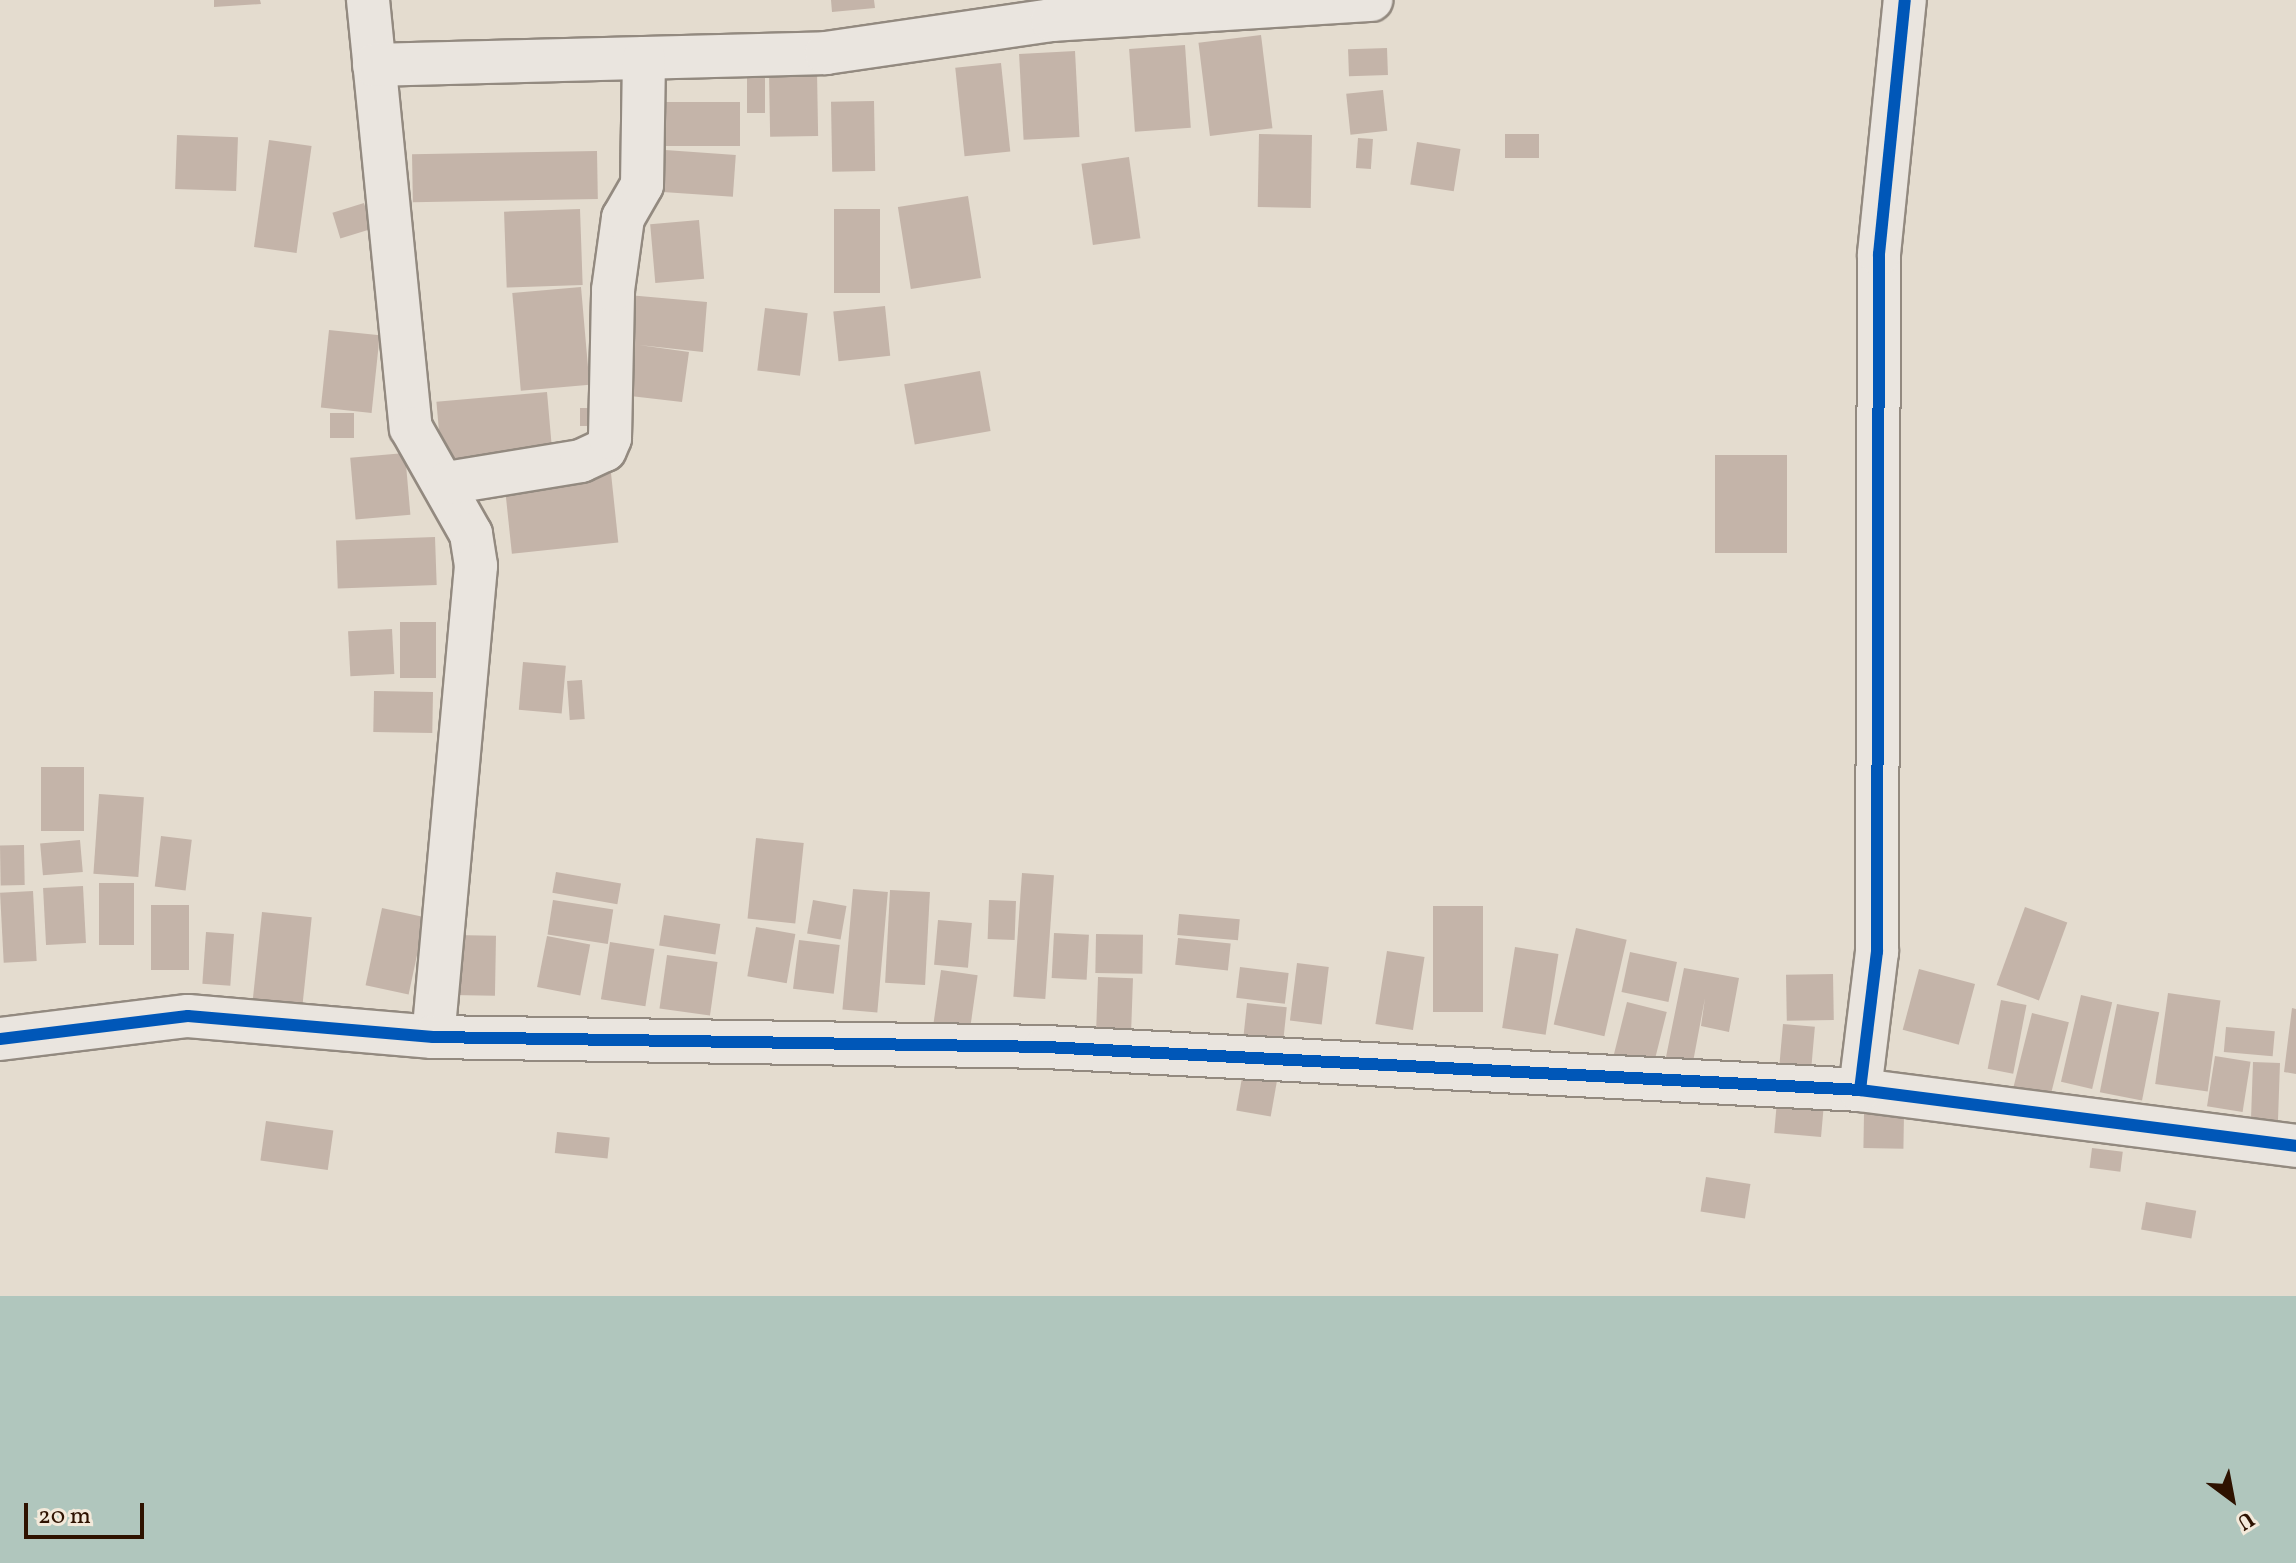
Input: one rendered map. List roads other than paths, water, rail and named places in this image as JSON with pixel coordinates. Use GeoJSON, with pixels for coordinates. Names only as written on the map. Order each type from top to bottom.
{"type":"FeatureCollection","features":[{"type":"Feature","properties":{"kind":"street"},"geometry":{"type":"LineString","coordinates":[[368,0],[411,428],[447,483],[471,534],[476,566],[433,1037]]}},
{"type":"Feature","properties":{"kind":"street"},"geometry":{"type":"LineString","coordinates":[[374,65],[826,53],[1052,20],[1371,0]]}},
{"type":"Feature","properties":{"kind":"street"},"geometry":{"type":"LineString","coordinates":[[1860,1090],[1878,920],[1879,254],[1905,0]]}},
{"type":"Feature","properties":{"kind":"street"},"geometry":{"type":"LineString","coordinates":[[447,483],[581,461],[605,450],[610,438],[613,290],[623,218],[642,185],[644,58]]}},
{"type":"Feature","properties":{"kind":"street"},"geometry":{"type":"LineString","coordinates":[[0,1039],[188,1016],[433,1037],[1046,1047],[1860,1090],[2296,1146]]}}]}
